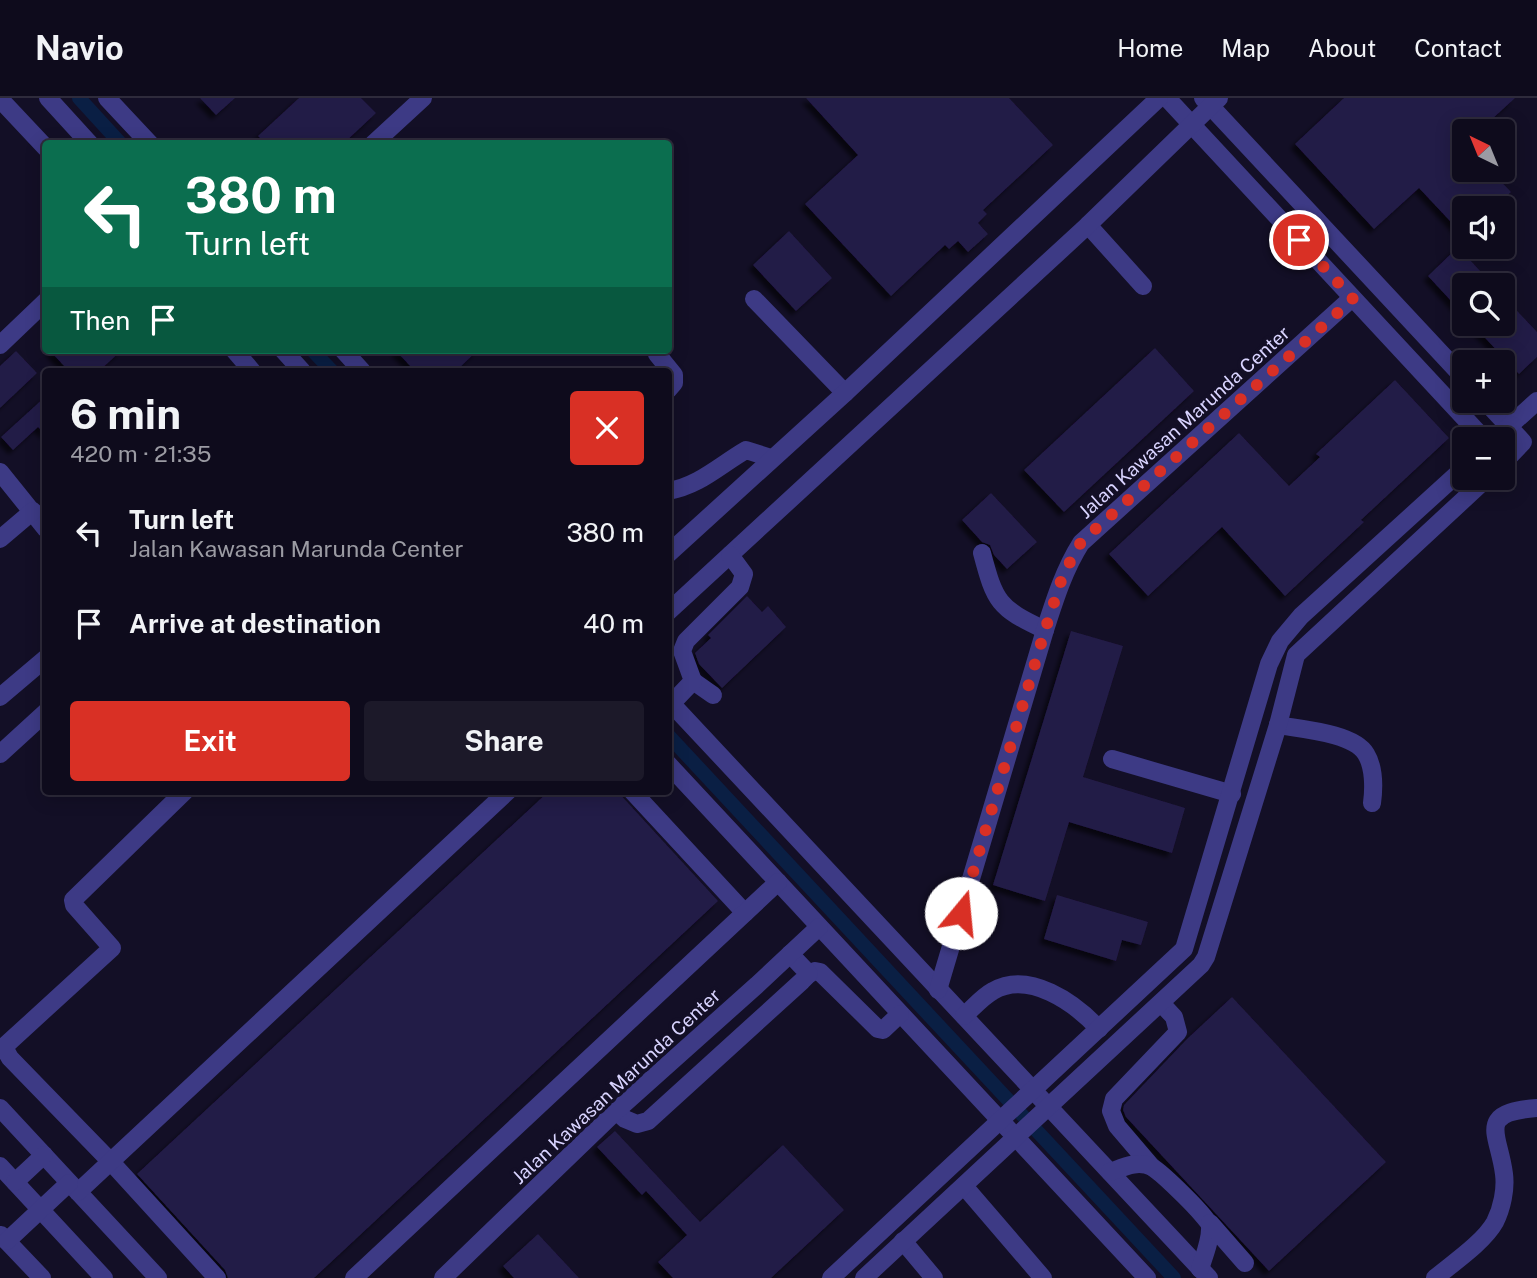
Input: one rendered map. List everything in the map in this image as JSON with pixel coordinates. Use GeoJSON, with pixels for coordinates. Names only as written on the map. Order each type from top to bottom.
{"type":"FeatureCollection","features":[{"type":"Feature","properties":{"kind":"street"},"geometry":{"type":"LineString","coordinates":[[48,98],[86,140]]}},
{"type":"Feature","properties":{"kind":"street"},"geometry":{"type":"LineString","coordinates":[[107,98],[146,140]]}},
{"type":"Feature","properties":{"kind":"street"},"geometry":{"type":"LineString","coordinates":[[672,550],[845,393],[1159,98]]}},
{"type":"Feature","properties":{"kind":"street"},"geometry":{"type":"LineString","coordinates":[[1167,98],[1473,427]]}},
{"type":"Feature","properties":{"kind":"street"},"geometry":{"type":"LineString","coordinates":[[0,99],[42,144]]}},
{"type":"Feature","properties":{"kind":"street"},"geometry":{"type":"LineString","coordinates":[[377,140],[413,101]]}},
{"type":"Feature","properties":{"kind":"street"},"geometry":{"type":"LineString","coordinates":[[672,608],[1088,225],[1191,124],[1210,101],[1452,365]]}},
{"type":"Feature","properties":{"kind":"street"},"geometry":{"type":"LineString","coordinates":[[1088,225],[1143,286]]}},
{"type":"Feature","properties":{"kind":"street"},"geometry":{"type":"LineString","coordinates":[[754,299],[845,393]]}},
{"type":"Feature","properties":{"kind":"street","name":"Jalan Kawasan Marunda Center"},"geometry":{"type":"LineString","coordinates":[[938,990],[1045,630],[1063,575],[1081,542],[1353,299]]}},
{"type":"Feature","properties":{"kind":"street"},"geometry":{"type":"LineString","coordinates":[[0,345],[42,305]]}},
{"type":"Feature","properties":{"kind":"street"},"geometry":{"type":"LineString","coordinates":[[237,354],[249,368]]}},
{"type":"Feature","properties":{"kind":"street"},"geometry":{"type":"LineString","coordinates":[[286,354],[299,368]]}},
{"type":"Feature","properties":{"kind":"street"},"geometry":{"type":"LineString","coordinates":[[346,354],[359,368]]}},
{"type":"Feature","properties":{"kind":"street"},"geometry":{"type":"LineString","coordinates":[[657,354],[668,368]]}},
{"type":"Feature","properties":{"kind":"street"},"geometry":{"type":"LineString","coordinates":[[1509,427],[1537,401]]}},
{"type":"Feature","properties":{"kind":"street"},"geometry":{"type":"LineString","coordinates":[[1515,439],[1523,442],[1515,450]]}},
{"type":"Feature","properties":{"kind":"street"},"geometry":{"type":"LineString","coordinates":[[672,490],[707,477],[746,450],[771,458]]}},
{"type":"Feature","properties":{"kind":"street"},"geometry":{"type":"LineString","coordinates":[[0,471],[42,524]]}},
{"type":"Feature","properties":{"kind":"street"},"geometry":{"type":"LineString","coordinates":[[831,1278],[1186,946],[1269,664],[1280,640],[1301,616],[1452,479]]}},
{"type":"Feature","properties":{"kind":"street"},"geometry":{"type":"LineString","coordinates":[[864,1278],[1201,965],[1206,957],[1278,725],[1296,655],[1474,490]]}},
{"type":"Feature","properties":{"kind":"street"},"geometry":{"type":"LineString","coordinates":[[0,539],[33,511]]}},
{"type":"Feature","properties":{"kind":"street"},"geometry":{"type":"LineString","coordinates":[[982,553],[996,598],[1017,617],[1045,630]]}},
{"type":"Feature","properties":{"kind":"street"},"geometry":{"type":"LineString","coordinates":[[713,695],[693,681],[682,651],[686,641],[740,587],[744,574],[730,555]]}},
{"type":"Feature","properties":{"kind":"street"},"geometry":{"type":"LineString","coordinates":[[1280,640],[1296,655]]}},
{"type":"Feature","properties":{"kind":"street"},"geometry":{"type":"LineString","coordinates":[[0,698],[42,661]]}},
{"type":"Feature","properties":{"kind":"street"},"geometry":{"type":"LineString","coordinates":[[672,699],[693,681]]}},
{"type":"Feature","properties":{"kind":"street"},"geometry":{"type":"LineString","coordinates":[[672,703],[964,1016],[1030,1093],[1110,1172],[1204,1273]]}},
{"type":"Feature","properties":{"kind":"street"},"geometry":{"type":"LineString","coordinates":[[0,754],[42,716]]}},
{"type":"Feature","properties":{"kind":"street"},"geometry":{"type":"LineString","coordinates":[[1278,725],[1334,735],[1355,744],[1366,753],[1374,784],[1372,803]]}},
{"type":"Feature","properties":{"kind":"street"},"geometry":{"type":"LineString","coordinates":[[1112,759],[1230,800],[1249,814]]}},
{"type":"Feature","properties":{"kind":"street"},"geometry":{"type":"LineString","coordinates":[[672,768],[900,1014],[1019,1135],[1147,1278]]}},
{"type":"Feature","properties":{"kind":"street"},"geometry":{"type":"LineString","coordinates":[[181,795],[73,900],[74,905],[112,948],[7,1045],[5,1051],[217,1278]]}},
{"type":"Feature","properties":{"kind":"street"},"geometry":{"type":"LineString","coordinates":[[42,1278],[4,1238],[111,1162],[505,795]]}},
{"type":"Feature","properties":{"kind":"street"},"geometry":{"type":"LineString","coordinates":[[636,795],[745,913]]}},
{"type":"Feature","properties":{"kind":"street"},"geometry":{"type":"LineString","coordinates":[[354,1278],[778,882]]}},
{"type":"Feature","properties":{"kind":"street","name":"Jalan Kawasan Marunda Center"},"geometry":{"type":"LineString","coordinates":[[443,1278],[617,1111],[819,927]]}},
{"type":"Feature","properties":{"kind":"street"},"geometry":{"type":"LineString","coordinates":[[790,954],[809,974]]}},
{"type":"Feature","properties":{"kind":"street"},"geometry":{"type":"LineString","coordinates":[[617,1111],[625,1119],[637,1124],[648,1121],[815,971],[820,972],[878,1029],[883,1030],[900,1014]]}},
{"type":"Feature","properties":{"kind":"street"},"geometry":{"type":"LineString","coordinates":[[964,1016],[991,991],[1005,985],[1028,983],[1074,1007],[1099,1029]]}},
{"type":"Feature","properties":{"kind":"street"},"geometry":{"type":"LineString","coordinates":[[757,985],[776,1004]]}},
{"type":"Feature","properties":{"kind":"street"},"geometry":{"type":"LineString","coordinates":[[1161,1003],[1174,1017],[1178,1032],[1114,1099],[1111,1111],[1117,1126],[1152,1167],[1199,1209],[1245,1263]]}},
{"type":"Feature","properties":{"kind":"street"},"geometry":{"type":"LineString","coordinates":[[0,1108],[158,1278]]}},
{"type":"Feature","properties":{"kind":"street"},"geometry":{"type":"LineString","coordinates":[[1435,1278],[1496,1221],[1505,1189],[1504,1173],[1494,1140],[1495,1126],[1502,1116],[1517,1109],[1537,1108]]}},
{"type":"Feature","properties":{"kind":"street"},"geometry":{"type":"LineString","coordinates":[[15,1182],[44,1155]]}},
{"type":"Feature","properties":{"kind":"street"},"geometry":{"type":"LineString","coordinates":[[1110,1172],[1132,1164],[1152,1167]]}},
{"type":"Feature","properties":{"kind":"street"},"geometry":{"type":"LineString","coordinates":[[0,1166],[104,1278]]}},
{"type":"Feature","properties":{"kind":"street"},"geometry":{"type":"LineString","coordinates":[[964,1186],[1043,1278]]}},
{"type":"Feature","properties":{"kind":"street"},"geometry":{"type":"LineString","coordinates":[[1204,1273],[1210,1223]]}},
{"type":"Feature","properties":{"kind":"street"},"geometry":{"type":"LineString","coordinates":[[903,1241],[934,1278]]}},
{"type":"Feature","properties":{"kind":"building"},"geometry":{"type":"Polygon","coordinates":[[[200,98],[235,98],[216,115],[200,98]]]}},
{"type":"Feature","properties":{"kind":"building"},"geometry":{"type":"Polygon","coordinates":[[[299,98],[361,98],[376,113],[347,140],[262,140],[258,136],[299,98]]]}},
{"type":"Feature","properties":{"kind":"building"},"geometry":{"type":"Polygon","coordinates":[[[806,98],[1009,98],[1053,145],[983,210],[987,214],[978,223],[988,234],[968,252],[958,241],[949,249],[945,245],[891,296],[805,204],[858,155],[806,98]]]}},
{"type":"Feature","properties":{"kind":"building"},"geometry":{"type":"Polygon","coordinates":[[[1344,98],[1515,98],[1492,119],[1452,119],[1452,182],[1501,182],[1511,192],[1506,196],[1452,196],[1452,223],[1419,188],[1374,229],[1295,144],[1344,98]]]}},
{"type":"Feature","properties":{"kind":"building"},"geometry":{"type":"Polygon","coordinates":[[[789,231],[832,278],[796,311],[753,265],[789,231]]]}},
{"type":"Feature","properties":{"kind":"building"},"geometry":{"type":"Polygon","coordinates":[[[1452,253],[1452,259],[1469,259],[1482,273],[1452,273],[1452,302],[1428,276],[1452,253]]]}},
{"type":"Feature","properties":{"kind":"building"},"geometry":{"type":"Polygon","coordinates":[[[1515,309],[1537,332],[1537,357],[1519,374],[1515,370],[1515,350],[1496,350],[1483,336],[1515,336],[1515,309]]]}},
{"type":"Feature","properties":{"kind":"building"},"geometry":{"type":"Polygon","coordinates":[[[1155,348],[1194,391],[1064,512],[1024,470],[1155,348]]]}},
{"type":"Feature","properties":{"kind":"building"},"geometry":{"type":"Polygon","coordinates":[[[16,351],[37,373],[0,408],[0,366],[16,351]]]}},
{"type":"Feature","properties":{"kind":"building"},"geometry":{"type":"Polygon","coordinates":[[[53,354],[118,354],[102,368],[66,368],[53,354]]]}},
{"type":"Feature","properties":{"kind":"building"},"geometry":{"type":"Polygon","coordinates":[[[399,354],[474,354],[459,368],[412,368],[399,354]]]}},
{"type":"Feature","properties":{"kind":"building"},"geometry":{"type":"Polygon","coordinates":[[[1395,380],[1449,438],[1285,596],[1222,527],[1148,596],[1109,554],[1239,433],[1289,486],[1320,457],[1316,454],[1395,380]]]}},
{"type":"Feature","properties":{"kind":"building"},"geometry":{"type":"Polygon","coordinates":[[[42,400],[42,431],[38,427],[13,450],[1,437],[42,400]]]}},
{"type":"Feature","properties":{"kind":"building"},"geometry":{"type":"Polygon","coordinates":[[[991,493],[1037,542],[1007,569],[994,555],[990,545],[982,542],[962,520],[991,493]]]}},
{"type":"Feature","properties":{"kind":"building"},"geometry":{"type":"Polygon","coordinates":[[[747,596],[762,612],[768,606],[786,627],[722,688],[699,664],[695,653],[711,638],[708,635],[747,596]]]}},
{"type":"Feature","properties":{"kind":"building"},"geometry":{"type":"Polygon","coordinates":[[[1071,631],[1123,646],[1083,777],[1185,808],[1172,853],[1069,822],[1045,901],[993,885],[1071,631]]]}},
{"type":"Feature","properties":{"kind":"building"},"geometry":{"type":"Polygon","coordinates":[[[545,795],[621,795],[718,901],[314,1278],[228,1278],[225,1270],[137,1174],[545,795]]]}},
{"type":"Feature","properties":{"kind":"building"},"geometry":{"type":"Polygon","coordinates":[[[1057,895],[1148,922],[1141,945],[1122,940],[1116,961],[1044,939],[1057,895]]]}},
{"type":"Feature","properties":{"kind":"building"},"geometry":{"type":"Polygon","coordinates":[[[1232,997],[1386,1162],[1269,1271],[1126,1117],[1123,1110],[1124,1105],[1187,1039],[1232,997]]]}},
{"type":"Feature","properties":{"kind":"building"},"geometry":{"type":"Polygon","coordinates":[[[615,1131],[700,1222],[783,1145],[844,1210],[771,1278],[673,1278],[658,1262],[687,1235],[646,1191],[642,1195],[597,1147],[615,1131]]]}},
{"type":"Feature","properties":{"kind":"building"},"geometry":{"type":"Polygon","coordinates":[[[538,1234],[579,1278],[514,1278],[503,1266],[538,1234]]]}},
{"type":"Feature","properties":{"kind":"waterway"},"geometry":{"type":"LineString","coordinates":[[79,98],[117,140]]}},
{"type":"Feature","properties":{"kind":"waterway"},"geometry":{"type":"LineString","coordinates":[[316,354],[329,368]]}},
{"type":"Feature","properties":{"kind":"waterway"},"geometry":{"type":"LineString","coordinates":[[672,739],[1174,1278]]}},
{"type":"Feature","properties":{"kind":"route"},"geometry":{"type":"LineString","coordinates":[[961,913],[1045,630],[1063,575],[1081,542],[1353,299],[1299,240]]}}]}
